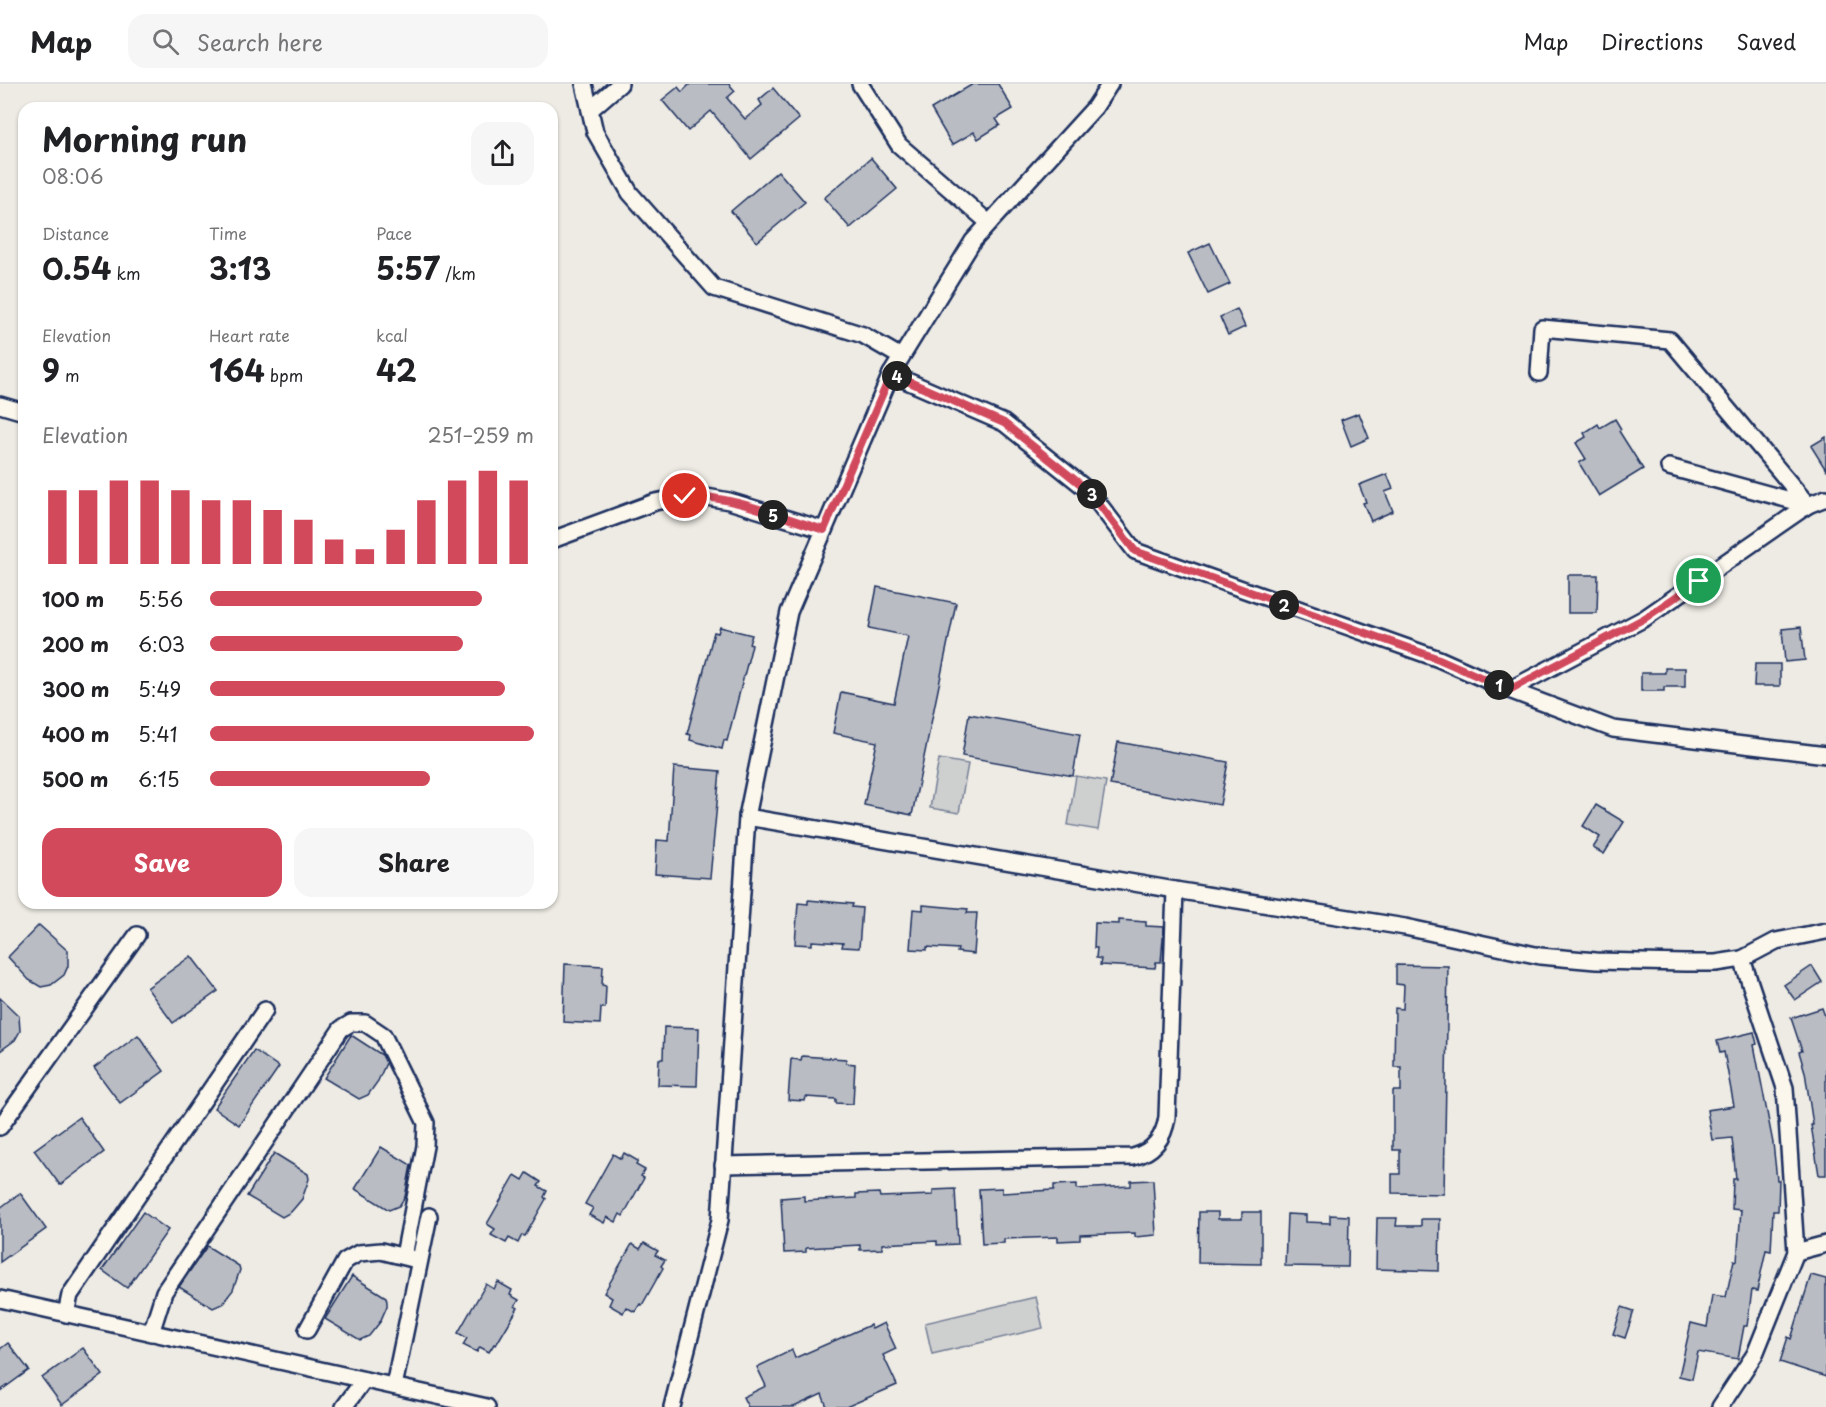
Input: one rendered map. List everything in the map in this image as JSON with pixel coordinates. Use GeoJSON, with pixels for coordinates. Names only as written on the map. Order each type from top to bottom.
{"type":"FeatureCollection","features":[{"type":"Feature","properties":{"kind":"street"},"geometry":{"type":"LineString","coordinates":[[584,84],[595,132],[630,194],[714,288],[863,336],[901,357]]}},
{"type":"Feature","properties":{"kind":"street"},"geometry":{"type":"LineString","coordinates":[[590,110],[620,84]]}},
{"type":"Feature","properties":{"kind":"street"},"geometry":{"type":"LineString","coordinates":[[860,84],[899,145],[989,223]]}},
{"type":"Feature","properties":{"kind":"street"},"geometry":{"type":"LineString","coordinates":[[672,1407],[720,1220],[747,817],[789,612],[891,374],[901,357],[973,241],[1095,107],[1110,84]]}},
{"type":"Feature","properties":{"kind":"street"},"geometry":{"type":"LineString","coordinates":[[1539,373],[1542,328],[1670,340],[1808,505]]}},
{"type":"Feature","properties":{"kind":"street"},"geometry":{"type":"LineString","coordinates":[[891,374],[1004,423],[1089,491],[1135,551],[1439,659],[1509,690],[1613,729],[1826,755]]}},
{"type":"Feature","properties":{"kind":"street"},"geometry":{"type":"LineString","coordinates":[[0,405],[18,410]]}},
{"type":"Feature","properties":{"kind":"street"},"geometry":{"type":"LineString","coordinates":[[1669,467],[1808,505]]}},
{"type":"Feature","properties":{"kind":"street"},"geometry":{"type":"LineString","coordinates":[[558,538],[654,502],[685,496],[701,496],[729,501],[824,530]]}},
{"type":"Feature","properties":{"kind":"street"},"geometry":{"type":"LineString","coordinates":[[1509,690],[1645,618],[1808,505],[1826,498]]}},
{"type":"Feature","properties":{"kind":"street"},"geometry":{"type":"LineString","coordinates":[[747,817],[1405,927],[1540,956],[1596,961],[1716,963],[1742,959],[1776,941],[1826,931]]}},
{"type":"Feature","properties":{"kind":"street"},"geometry":{"type":"LineString","coordinates":[[723,1165],[1133,1157],[1146,1152],[1158,1142],[1166,1126],[1167,1117],[1175,890]]}},
{"type":"Feature","properties":{"kind":"street"},"geometry":{"type":"LineString","coordinates":[[0,1127],[137,935]]}},
{"type":"Feature","properties":{"kind":"street"},"geometry":{"type":"LineString","coordinates":[[1720,1407],[1755,1354],[1796,1252],[1785,1088],[1742,959]]}},
{"type":"Feature","properties":{"kind":"street"},"geometry":{"type":"LineString","coordinates":[[66,1314],[70,1294],[265,1010]]}},
{"type":"Feature","properties":{"kind":"street"},"geometry":{"type":"LineString","coordinates":[[151,1333],[164,1292],[341,1029],[351,1023],[365,1023],[382,1035],[426,1123],[425,1146],[404,1256]]}},
{"type":"Feature","properties":{"kind":"street"},"geometry":{"type":"LineString","coordinates":[[394,1386],[429,1216]]}},
{"type":"Feature","properties":{"kind":"street"},"geometry":{"type":"LineString","coordinates":[[1796,1252],[1826,1244]]}},
{"type":"Feature","properties":{"kind":"street"},"geometry":{"type":"LineString","coordinates":[[307,1330],[345,1261],[359,1253],[381,1251],[420,1260]]}},
{"type":"Feature","properties":{"kind":"street"},"geometry":{"type":"LineString","coordinates":[[0,1299],[487,1407]]}},
{"type":"Feature","properties":{"kind":"street"},"geometry":{"type":"LineString","coordinates":[[344,1407],[364,1380]]}},
{"type":"Feature","properties":{"kind":"shaded area"},"geometry":{"type":"Polygon","coordinates":[[[939,759],[968,764],[959,813],[930,808],[939,759]]]}},
{"type":"Feature","properties":{"kind":"shaded area"},"geometry":{"type":"Polygon","coordinates":[[[1076,776],[1106,781],[1098,830],[1068,825],[1076,776]]]}},
{"type":"Feature","properties":{"kind":"shaded area"},"geometry":{"type":"Polygon","coordinates":[[[1036,1297],[1043,1328],[932,1354],[925,1323],[1036,1297]]]}},
{"type":"Feature","properties":{"kind":"building"},"geometry":{"type":"Polygon","coordinates":[[[690,84],[729,84],[735,91],[727,98],[745,119],[762,105],[759,100],[773,88],[799,119],[751,159],[711,111],[688,131],[662,100],[678,87],[682,92],[690,84]]]}},
{"type":"Feature","properties":{"kind":"building"},"geometry":{"type":"Polygon","coordinates":[[[973,84],[998,84],[1013,109],[996,119],[1000,125],[978,139],[974,132],[952,145],[931,109],[973,84]]]}},
{"type":"Feature","properties":{"kind":"building"},"geometry":{"type":"Polygon","coordinates":[[[871,158],[897,189],[850,228],[824,198],[871,158]]]}},
{"type":"Feature","properties":{"kind":"building"},"geometry":{"type":"Polygon","coordinates":[[[778,171],[805,202],[757,242],[731,211],[778,171]]]}},
{"type":"Feature","properties":{"kind":"building"},"geometry":{"type":"Polygon","coordinates":[[[1210,243],[1230,284],[1208,294],[1188,253],[1210,243]]]}},
{"type":"Feature","properties":{"kind":"building"},"geometry":{"type":"Polygon","coordinates":[[[1237,309],[1245,327],[1228,335],[1220,317],[1237,309]]]}},
{"type":"Feature","properties":{"kind":"building"},"geometry":{"type":"Polygon","coordinates":[[[1359,413],[1369,438],[1351,446],[1341,420],[1359,413]]]}},
{"type":"Feature","properties":{"kind":"building"},"geometry":{"type":"Polygon","coordinates":[[[1615,419],[1621,429],[1619,431],[1643,469],[1599,496],[1579,463],[1586,459],[1576,443],[1586,437],[1584,433],[1598,424],[1600,428],[1615,419]]]}},
{"type":"Feature","properties":{"kind":"building"},"geometry":{"type":"Polygon","coordinates":[[[1826,437],[1826,470],[1811,446],[1826,437]]]}},
{"type":"Feature","properties":{"kind":"building"},"geometry":{"type":"Polygon","coordinates":[[[1387,474],[1393,489],[1385,492],[1393,511],[1371,521],[1363,503],[1366,502],[1359,485],[1387,474]]]}},
{"type":"Feature","properties":{"kind":"building"},"geometry":{"type":"Polygon","coordinates":[[[1568,575],[1598,575],[1597,613],[1568,613],[1568,575]]]}},
{"type":"Feature","properties":{"kind":"building"},"geometry":{"type":"Polygon","coordinates":[[[877,587],[956,603],[912,815],[864,805],[877,742],[833,733],[841,692],[894,703],[908,636],[869,628],[877,587]]]}},
{"type":"Feature","properties":{"kind":"building"},"geometry":{"type":"Polygon","coordinates":[[[720,627],[752,635],[749,644],[752,645],[727,741],[724,740],[722,749],[690,740],[691,735],[687,734],[714,632],[718,633],[720,627]]]}},
{"type":"Feature","properties":{"kind":"building"},"geometry":{"type":"Polygon","coordinates":[[[1801,627],[1805,660],[1785,662],[1782,629],[1801,627]]]}},
{"type":"Feature","properties":{"kind":"building"},"geometry":{"type":"Polygon","coordinates":[[[1755,664],[1780,664],[1780,686],[1754,686],[1755,664]]]}},
{"type":"Feature","properties":{"kind":"building"},"geometry":{"type":"Polygon","coordinates":[[[1665,668],[1685,668],[1685,687],[1664,687],[1664,691],[1641,691],[1641,673],[1665,673],[1665,668]]]}},
{"type":"Feature","properties":{"kind":"building"},"geometry":{"type":"Polygon","coordinates":[[[969,714],[1080,734],[1073,776],[962,756],[969,714]]]}},
{"type":"Feature","properties":{"kind":"building"},"geometry":{"type":"Polygon","coordinates":[[[1118,742],[1228,762],[1220,805],[1110,785],[1118,742]]]}},
{"type":"Feature","properties":{"kind":"building"},"geometry":{"type":"Polygon","coordinates":[[[674,767],[720,771],[710,878],[655,874],[657,840],[669,841],[674,767]]]}},
{"type":"Feature","properties":{"kind":"building"},"geometry":{"type":"Polygon","coordinates":[[[1596,805],[1624,822],[1604,854],[1593,848],[1600,837],[1583,826],[1596,805]]]}},
{"type":"Feature","properties":{"kind":"building"},"geometry":{"type":"Polygon","coordinates":[[[808,900],[853,904],[852,907],[862,908],[859,948],[842,947],[843,943],[812,941],[812,945],[795,944],[798,903],[808,904],[808,900]]]}},
{"type":"Feature","properties":{"kind":"building"},"geometry":{"type":"Polygon","coordinates":[[[923,905],[968,909],[967,913],[977,913],[974,954],[957,952],[958,949],[927,947],[927,950],[910,949],[913,909],[923,910],[923,905]]]}},
{"type":"Feature","properties":{"kind":"building"},"geometry":{"type":"Polygon","coordinates":[[[1119,920],[1146,922],[1146,926],[1164,927],[1161,962],[1156,962],[1155,968],[1100,965],[1101,959],[1096,958],[1097,948],[1094,948],[1095,923],[1119,924],[1119,920]]]}},
{"type":"Feature","properties":{"kind":"building"},"geometry":{"type":"Polygon","coordinates":[[[39,925],[68,951],[68,966],[64,975],[51,985],[41,987],[29,980],[8,957],[39,925]]]}},
{"type":"Feature","properties":{"kind":"building"},"geometry":{"type":"Polygon","coordinates":[[[191,956],[218,991],[173,1023],[147,988],[191,956]]]}},
{"type":"Feature","properties":{"kind":"building"},"geometry":{"type":"Polygon","coordinates":[[[565,964],[603,966],[602,985],[606,986],[605,1008],[601,1008],[600,1024],[563,1022],[565,964]]]}},
{"type":"Feature","properties":{"kind":"building"},"geometry":{"type":"Polygon","coordinates":[[[1396,965],[1448,966],[1444,1194],[1392,1193],[1392,1174],[1400,1174],[1400,1150],[1393,1150],[1393,1091],[1401,1091],[1401,1067],[1394,1067],[1395,1008],[1403,1009],[1404,985],[1396,984],[1396,965]]]}},
{"type":"Feature","properties":{"kind":"building"},"geometry":{"type":"Polygon","coordinates":[[[1812,966],[1822,982],[1795,1000],[1784,985],[1812,966]]]}},
{"type":"Feature","properties":{"kind":"building"},"geometry":{"type":"Polygon","coordinates":[[[0,998],[19,1016],[20,1031],[15,1040],[0,1051],[0,998]]]}},
{"type":"Feature","properties":{"kind":"building"},"geometry":{"type":"Polygon","coordinates":[[[1822,1008],[1826,1019],[1826,1175],[1819,1175],[1805,1072],[1799,1052],[1802,1051],[1791,1018],[1822,1008]]]}},
{"type":"Feature","properties":{"kind":"building"},"geometry":{"type":"Polygon","coordinates":[[[664,1027],[699,1028],[697,1086],[658,1085],[659,1059],[663,1059],[664,1027]]]}},
{"type":"Feature","properties":{"kind":"building"},"geometry":{"type":"Polygon","coordinates":[[[1754,1032],[1757,1044],[1754,1045],[1773,1143],[1777,1180],[1779,1180],[1778,1211],[1773,1211],[1771,1251],[1766,1250],[1757,1291],[1752,1290],[1747,1326],[1744,1326],[1738,1359],[1698,1352],[1692,1379],[1679,1376],[1691,1323],[1707,1327],[1712,1295],[1726,1297],[1734,1260],[1737,1261],[1741,1210],[1732,1209],[1733,1179],[1736,1179],[1732,1138],[1712,1140],[1707,1110],[1734,1106],[1724,1052],[1720,1053],[1717,1041],[1754,1032]]]}},
{"type":"Feature","properties":{"kind":"building"},"geometry":{"type":"Polygon","coordinates":[[[138,1035],[164,1071],[120,1103],[94,1068],[138,1035]]]}},
{"type":"Feature","properties":{"kind":"building"},"geometry":{"type":"Polygon","coordinates":[[[351,1035],[382,1055],[386,1063],[378,1081],[368,1095],[359,1099],[324,1078],[351,1035]]]}},
{"type":"Feature","properties":{"kind":"building"},"geometry":{"type":"Polygon","coordinates":[[[254,1050],[279,1067],[239,1125],[214,1108],[254,1050]]]}},
{"type":"Feature","properties":{"kind":"building"},"geometry":{"type":"Polygon","coordinates":[[[802,1056],[846,1059],[846,1063],[855,1064],[853,1104],[836,1103],[836,1099],[806,1097],[805,1101],[788,1100],[791,1059],[801,1060],[802,1056]]]}},
{"type":"Feature","properties":{"kind":"building"},"geometry":{"type":"Polygon","coordinates":[[[79,1117],[104,1152],[60,1185],[34,1150],[79,1117]]]}},
{"type":"Feature","properties":{"kind":"building"},"geometry":{"type":"Polygon","coordinates":[[[381,1147],[411,1165],[405,1197],[399,1206],[389,1210],[355,1189],[381,1147]]]}},
{"type":"Feature","properties":{"kind":"building"},"geometry":{"type":"Polygon","coordinates":[[[274,1153],[308,1174],[309,1179],[302,1199],[291,1212],[282,1217],[247,1196],[274,1153]]]}},
{"type":"Feature","properties":{"kind":"building"},"geometry":{"type":"Polygon","coordinates":[[[624,1153],[638,1161],[636,1165],[645,1170],[641,1176],[644,1178],[623,1216],[620,1214],[616,1222],[607,1217],[604,1223],[589,1215],[593,1208],[585,1204],[613,1154],[621,1159],[624,1153]]]}},
{"type":"Feature","properties":{"kind":"building"},"geometry":{"type":"Polygon","coordinates":[[[527,1173],[541,1182],[538,1186],[547,1191],[544,1197],[546,1199],[525,1236],[522,1235],[518,1243],[509,1238],[506,1243],[491,1235],[495,1229],[487,1224],[515,1175],[523,1180],[527,1173]]]}},
{"type":"Feature","properties":{"kind":"building"},"geometry":{"type":"Polygon","coordinates":[[[1153,1180],[1156,1235],[1135,1237],[1135,1233],[1080,1235],[1080,1240],[1058,1241],[1058,1237],[1004,1239],[1004,1243],[982,1244],[979,1189],[1002,1188],[1002,1193],[1054,1190],[1054,1185],[1077,1184],[1077,1189],[1131,1186],[1131,1181],[1153,1180]]]}},
{"type":"Feature","properties":{"kind":"building"},"geometry":{"type":"Polygon","coordinates":[[[955,1189],[958,1244],[937,1245],[937,1241],[882,1244],[882,1249],[860,1250],[860,1245],[806,1248],[806,1252],[784,1253],[781,1198],[804,1196],[804,1201],[856,1198],[856,1194],[879,1193],[880,1197],[933,1195],[933,1190],[955,1189]]]}},
{"type":"Feature","properties":{"kind":"building"},"geometry":{"type":"Polygon","coordinates":[[[20,1193],[46,1229],[0,1262],[0,1208],[20,1193]]]}},
{"type":"Feature","properties":{"kind":"building"},"geometry":{"type":"Polygon","coordinates":[[[143,1212],[168,1230],[127,1288],[102,1270],[143,1212]]]}},
{"type":"Feature","properties":{"kind":"building"},"geometry":{"type":"Polygon","coordinates":[[[1199,1212],[1218,1212],[1218,1219],[1242,1219],[1242,1212],[1261,1212],[1261,1264],[1198,1263],[1199,1212]]]}},
{"type":"Feature","properties":{"kind":"building"},"geometry":{"type":"Polygon","coordinates":[[[1287,1214],[1306,1215],[1306,1222],[1330,1223],[1330,1215],[1349,1216],[1348,1267],[1285,1266],[1287,1214]]]}},
{"type":"Feature","properties":{"kind":"building"},"geometry":{"type":"Polygon","coordinates":[[[1377,1218],[1397,1218],[1396,1226],[1421,1226],[1421,1219],[1440,1219],[1439,1271],[1376,1269],[1377,1218]]]}},
{"type":"Feature","properties":{"kind":"building"},"geometry":{"type":"Polygon","coordinates":[[[644,1243],[658,1251],[655,1255],[665,1260],[661,1266],[663,1268],[642,1305],[640,1304],[635,1312],[626,1307],[623,1313],[609,1305],[612,1298],[604,1293],[632,1244],[640,1249],[644,1243]]]}},
{"type":"Feature","properties":{"kind":"building"},"geometry":{"type":"Polygon","coordinates":[[[207,1246],[239,1266],[240,1270],[233,1290],[222,1304],[213,1308],[179,1287],[207,1246]]]}},
{"type":"Feature","properties":{"kind":"building"},"geometry":{"type":"Polygon","coordinates":[[[1811,1275],[1826,1279],[1826,1377],[1780,1362],[1788,1337],[1791,1339],[1811,1275]]]}},
{"type":"Feature","properties":{"kind":"building"},"geometry":{"type":"Polygon","coordinates":[[[352,1276],[386,1297],[387,1302],[380,1322],[369,1336],[360,1340],[325,1319],[352,1276]]]}},
{"type":"Feature","properties":{"kind":"building"},"geometry":{"type":"Polygon","coordinates":[[[498,1282],[512,1290],[510,1295],[519,1300],[515,1306],[518,1308],[496,1345],[494,1344],[489,1352],[480,1347],[477,1352],[463,1345],[467,1338],[458,1333],[486,1284],[494,1289],[498,1282]]]}},
{"type":"Feature","properties":{"kind":"building"},"geometry":{"type":"Polygon","coordinates":[[[1622,1307],[1634,1311],[1625,1338],[1613,1334],[1622,1307]]]}},
{"type":"Feature","properties":{"kind":"building"},"geometry":{"type":"Polygon","coordinates":[[[884,1323],[896,1349],[883,1355],[897,1385],[846,1407],[827,1407],[822,1394],[794,1407],[748,1407],[743,1397],[766,1386],[757,1367],[792,1350],[795,1358],[870,1325],[872,1329],[884,1323]]]}},
{"type":"Feature","properties":{"kind":"building"},"geometry":{"type":"Polygon","coordinates":[[[8,1343],[29,1370],[0,1391],[0,1349],[8,1343]]]}},
{"type":"Feature","properties":{"kind":"building"},"geometry":{"type":"Polygon","coordinates":[[[83,1348],[103,1375],[62,1405],[42,1378],[83,1348]]]}},
{"type":"Feature","properties":{"kind":"route"},"geometry":{"type":"LineString","coordinates":[[685,496],[715,497],[824,530],[891,374],[1004,423],[1089,491],[1135,551],[1439,659],[1509,690],[1645,618],[1699,581]]}}]}
